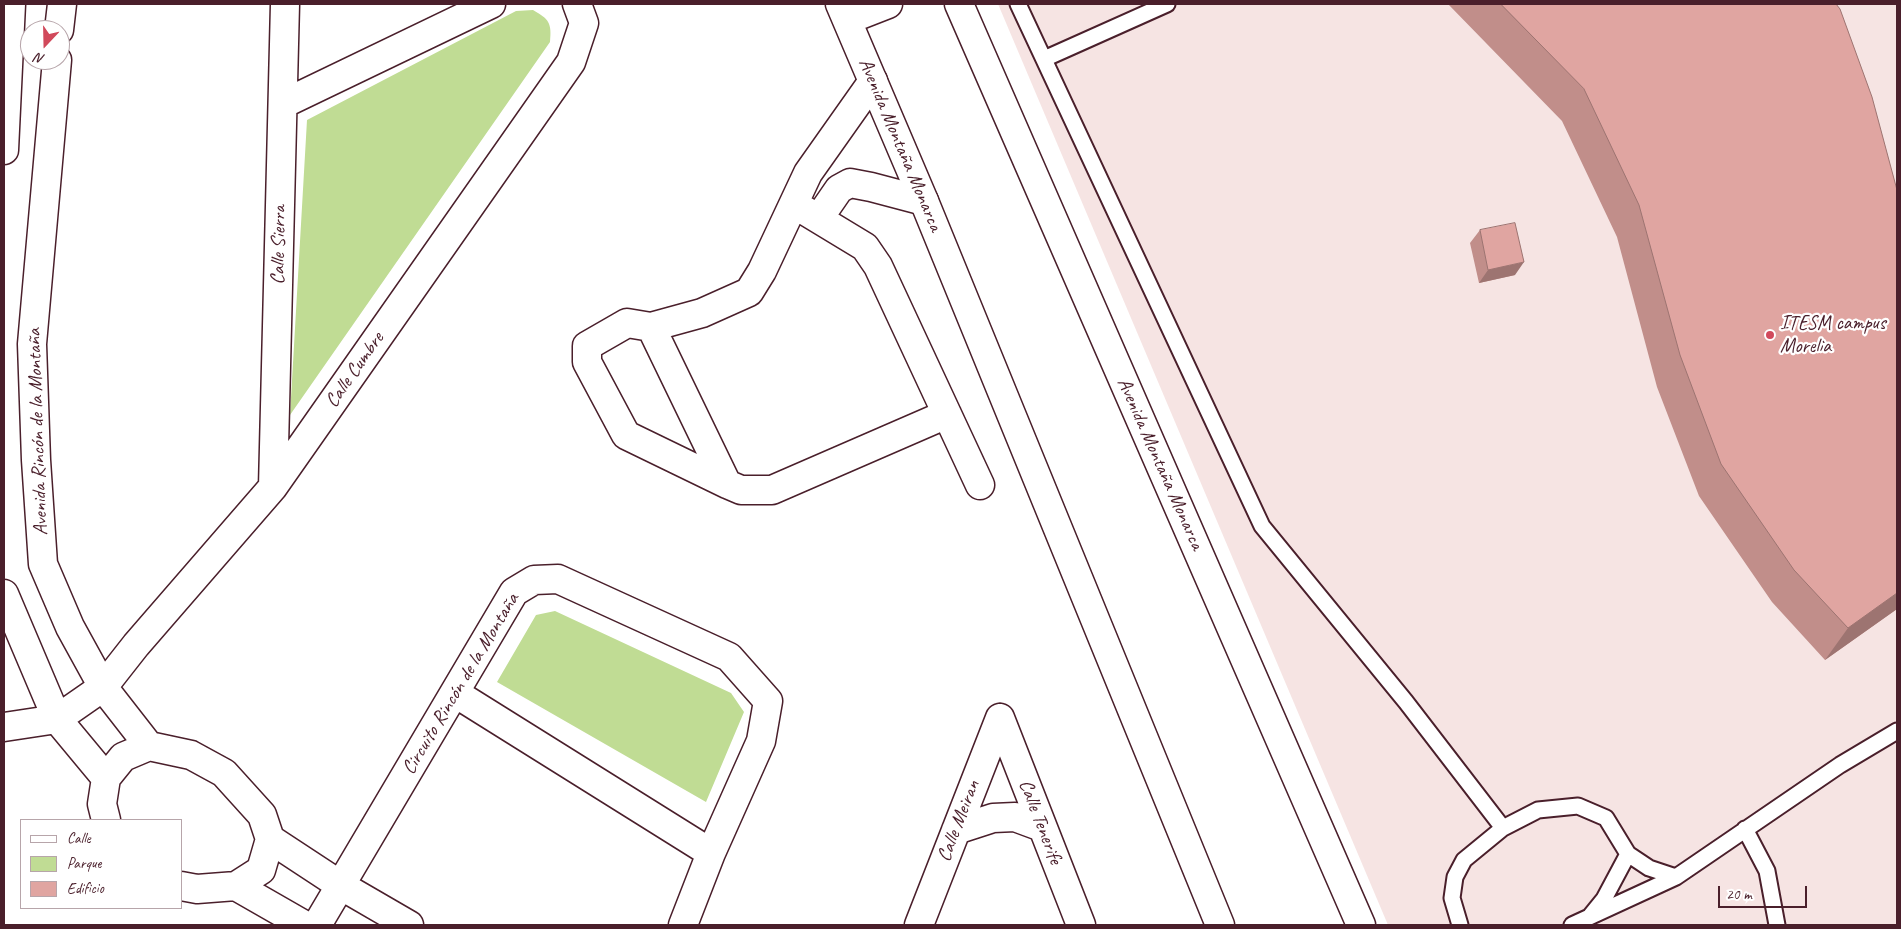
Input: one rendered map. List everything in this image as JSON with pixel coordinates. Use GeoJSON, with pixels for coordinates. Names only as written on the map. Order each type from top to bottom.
{"type":"FeatureCollection","features":[{"type":"Feature","properties":{"kind":"street"},"geometry":{"type":"LineString","coordinates":[[4,150],[11,4]]}},
{"type":"Feature","properties":{"kind":"street"},"geometry":{"type":"LineString","coordinates":[[60,20],[62,4]]}},
{"type":"Feature","properties":{"kind":"street","name":"Calle Sierra"},"geometry":{"type":"LineString","coordinates":[[273,487],[285,4]]}},
{"type":"Feature","properties":{"kind":"street"},"geometry":{"type":"LineString","coordinates":[[283,104],[491,4]]}},
{"type":"Feature","properties":{"kind":"street","name":"Calle Cumbre"},"geometry":{"type":"LineString","coordinates":[[67,712],[103,687],[136,645],[273,487],[571,62],[584,23],[578,4]]}},
{"type":"Feature","properties":{"kind":"street"},"geometry":{"type":"LineString","coordinates":[[844,12],[888,4]]}},
{"type":"Feature","properties":{"kind":"street","name":"Avenida Montaña Monarca"},"geometry":{"type":"LineString","coordinates":[[959,4],[1361,925]]}},
{"type":"Feature","properties":{"kind":"street","name":"Avenida Montaña Monarca"},"geometry":{"type":"LineString","coordinates":[[844,12],[924,201],[1220,925]]}},
{"type":"Feature","properties":{"kind":"street","name":"Avenida Rincón de la Montaña"},"geometry":{"type":"LineString","coordinates":[[56,70],[32,344],[36,460],[43,564],[70,627],[103,687],[149,746]]}},
{"type":"Feature","properties":{"kind":"street"},"geometry":{"type":"LineString","coordinates":[[873,81],[808,174],[762,271],[749,292],[702,313],[651,327],[627,322],[587,346],[587,362],[626,435],[741,490],[772,490],[947,414]]}},
{"type":"Feature","properties":{"kind":"street"},"geometry":{"type":"LineString","coordinates":[[819,218],[838,189],[850,184],[871,187],[924,201]]}},
{"type":"Feature","properties":{"kind":"street"},"geometry":{"type":"LineString","coordinates":[[794,204],[865,247],[878,266],[980,485]]}},
{"type":"Feature","properties":{"kind":"street"},"geometry":{"type":"LineString","coordinates":[[651,327],[727,484]]}},
{"type":"Feature","properties":{"kind":"street","name":"Circuito Rincón de la Montaña"},"geometry":{"type":"LineString","coordinates":[[317,925],[514,592],[534,580],[558,579],[729,657],[768,700],[761,742],[711,853],[683,925]]}},
{"type":"Feature","properties":{"kind":"street"},"geometry":{"type":"LineString","coordinates":[[4,594],[67,712],[106,778]]}},
{"type":"Feature","properties":{"kind":"street"},"geometry":{"type":"LineString","coordinates":[[455,693],[711,853]]}},
{"type":"Feature","properties":{"kind":"street"},"geometry":{"type":"LineString","coordinates":[[4,726],[67,712]]}},
{"type":"Feature","properties":{"kind":"street","name":"Calle Tenerife"},"geometry":{"type":"LineString","coordinates":[[1000,718],[1081,925]]}},
{"type":"Feature","properties":{"kind":"street","name":"Calle Meiran"},"geometry":{"type":"LineString","coordinates":[[918,925],[1000,718]]}},
{"type":"Feature","properties":{"kind":"street"},"geometry":{"type":"LineString","coordinates":[[106,819],[102,804],[106,778],[124,757],[149,746],[191,754],[224,773],[262,815],[270,839],[261,870],[236,886],[197,889],[182,886]]}},
{"type":"Feature","properties":{"kind":"street"},"geometry":{"type":"LineString","coordinates":[[956,830],[994,818],[1015,817],[1042,827]]}},
{"type":"Feature","properties":{"kind":"street"},"geometry":{"type":"LineString","coordinates":[[270,839],[340,885],[408,925]]}},
{"type":"Feature","properties":{"kind":"street"},"geometry":{"type":"LineString","coordinates":[[236,886],[304,925]]}},
{"type":"Feature","properties":{"kind":"lane"},"geometry":{"type":"LineString","coordinates":[[1018,4],[1262,526],[1406,702],[1503,828]]}},
{"type":"Feature","properties":{"kind":"lane"},"geometry":{"type":"LineString","coordinates":[[1044,59],[1167,4]]}},
{"type":"Feature","properties":{"kind":"lane"},"geometry":{"type":"LineString","coordinates":[[1572,925],[1587,920],[1676,877],[1840,765],[1897,731]]}},
{"type":"Feature","properties":{"kind":"lane"},"geometry":{"type":"LineString","coordinates":[[1460,925],[1452,898],[1455,877],[1464,860],[1503,828],[1538,810],[1578,806],[1606,818],[1628,854],[1649,868],[1676,877]]}},
{"type":"Feature","properties":{"kind":"lane"},"geometry":{"type":"LineString","coordinates":[[1745,829],[1767,871],[1777,925]]}},
{"type":"Feature","properties":{"kind":"lane"},"geometry":{"type":"LineString","coordinates":[[1587,920],[1604,899],[1628,854]]}},
{"type":"Feature","properties":{"kind":"shaded area"},"geometry":{"type":"Polygon","coordinates":[[[998,4],[1897,4],[1897,925],[1388,925],[998,4]]]}},
{"type":"Feature","properties":{"kind":"green space"},"geometry":{"type":"Polygon","coordinates":[[[533,10],[543,16],[548,22],[550,26],[550,42],[290,415],[307,120],[516,11],[533,10]]]}},
{"type":"Feature","properties":{"kind":"green space"},"geometry":{"type":"Polygon","coordinates":[[[555,611],[731,693],[744,712],[706,802],[497,682],[536,615],[555,611]]]}},
{"type":"Feature","properties":{"kind":"building","name":"ITESM campus Morelia"},"geometry":{"type":"Polygon","coordinates":[[[1501,4],[1836,4],[1840,9],[1872,97],[1897,190],[1897,593],[1848,628],[1794,570],[1721,464],[1680,355],[1639,205],[1584,89],[1501,4]]]}},
{"type":"Feature","properties":{"kind":"building"},"geometry":{"type":"Polygon","coordinates":[[[1515,223],[1524,262],[1488,270],[1480,230],[1515,223]]]}},
{"type":"Feature","properties":{"kind":"place","name":"ITESM campus Morelia"},"geometry":{"type":"Point","coordinates":[1770,335]}}]}
